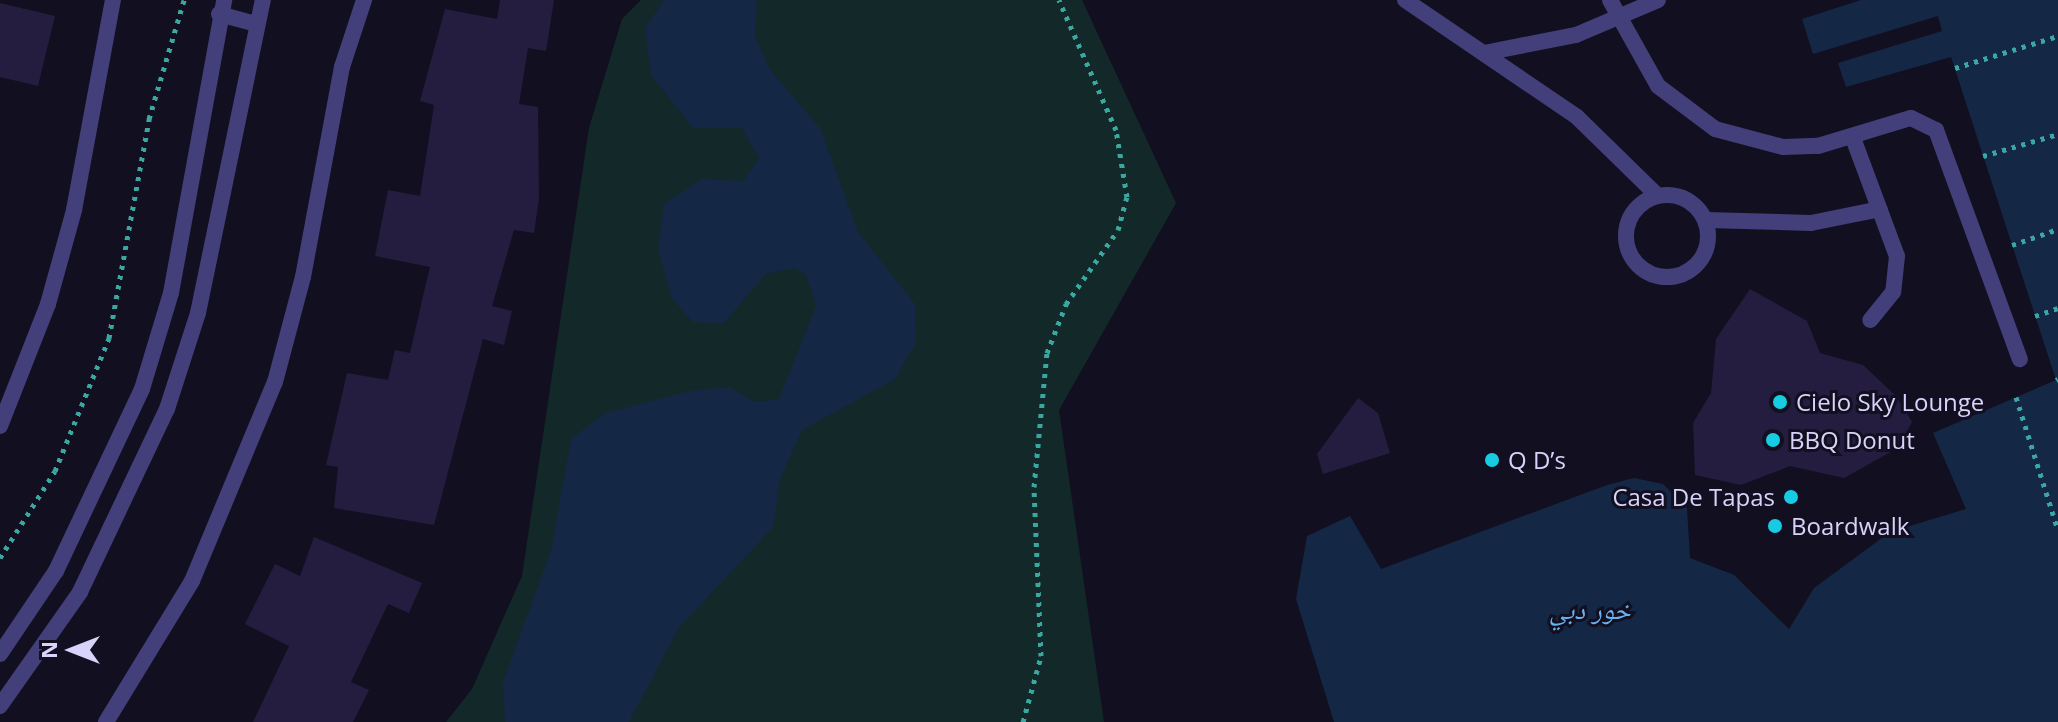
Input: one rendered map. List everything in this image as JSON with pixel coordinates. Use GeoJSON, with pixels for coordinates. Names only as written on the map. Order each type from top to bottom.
{"type":"FeatureCollection","features":[{"type":"Feature","properties":{"kind":"lane"},"geometry":{"type":"LineString","coordinates":[[0,426],[48,304],[74,210],[113,0]]}},
{"type":"Feature","properties":{"kind":"lane"},"geometry":{"type":"LineString","coordinates":[[0,706],[80,592],[167,409],[198,313],[263,0]]}},
{"type":"Feature","properties":{"kind":"lane"},"geometry":{"type":"LineString","coordinates":[[106,722],[192,581],[275,382],[303,277],[342,67],[364,0]]}},
{"type":"Feature","properties":{"kind":"lane"},"geometry":{"type":"LineString","coordinates":[[1405,0],[1577,117],[1658,196],[1686,199],[1706,220],[1787,224],[1880,209]]}},
{"type":"Feature","properties":{"kind":"lane"},"geometry":{"type":"LineString","coordinates":[[1610,0],[1658,86],[1715,129],[1783,147],[1853,138],[1911,118],[1936,130],[2020,359]]}},
{"type":"Feature","properties":{"kind":"lane"},"geometry":{"type":"LineString","coordinates":[[1484,53],[1620,20],[1658,0]]}},
{"type":"Feature","properties":{"kind":"lane"},"geometry":{"type":"LineString","coordinates":[[0,654],[83,520],[142,389],[171,293],[222,7],[256,24]]}},
{"type":"Feature","properties":{"kind":"lane"},"geometry":{"type":"LineString","coordinates":[[1853,138],[1880,209],[1897,274],[1870,320]]}},
{"type":"Feature","properties":{"kind":"lane"},"geometry":{"type":"LineString","coordinates":[[1658,196],[1627,223],[1628,252],[1648,273],[1689,271],[1706,249],[1706,220]]}},
{"type":"Feature","properties":{"kind":"path"},"geometry":{"type":"LineString","coordinates":[[0,558],[55,471],[109,338],[149,119],[184,0]]}},
{"type":"Feature","properties":{"kind":"path"},"geometry":{"type":"LineString","coordinates":[[1023,722],[1041,656],[1034,487],[1047,353],[1066,304],[1118,230],[1127,197],[1116,130],[1059,0]]}},
{"type":"Feature","properties":{"kind":"path"},"geometry":{"type":"LineString","coordinates":[[1955,68],[2058,36]]}},
{"type":"Feature","properties":{"kind":"path"},"geometry":{"type":"LineString","coordinates":[[1983,156],[2058,134]]}},
{"type":"Feature","properties":{"kind":"path"},"geometry":{"type":"LineString","coordinates":[[2012,245],[2058,229]]}},
{"type":"Feature","properties":{"kind":"path"},"geometry":{"type":"LineString","coordinates":[[2035,316],[2058,308]]}},
{"type":"Feature","properties":{"kind":"path"},"geometry":{"type":"LineString","coordinates":[[2016,397],[2058,530]]}},
{"type":"Feature","properties":{"kind":"green space"},"geometry":{"type":"Polygon","coordinates":[[[641,0],[1082,0],[1176,203],[1059,410],[1104,722],[446,722],[472,689],[522,576],[589,128],[622,19],[641,0]]]}},
{"type":"Feature","properties":{"kind":"water"},"geometry":{"type":"Polygon","coordinates":[[[664,0],[757,0],[755,36],[769,68],[821,130],[858,232],[915,304],[916,343],[895,379],[802,430],[780,479],[773,527],[678,629],[629,722],[505,722],[503,682],[551,550],[571,439],[605,413],[690,391],[729,387],[755,402],[779,399],[816,306],[806,275],[794,268],[766,274],[724,323],[693,322],[672,299],[658,249],[664,204],[702,179],[743,181],[759,158],[742,128],[693,128],[651,75],[645,28],[664,0]]]}},
{"type":"Feature","properties":{"kind":"water","name":"خور دبي"},"geometry":{"type":"Polygon","coordinates":[[[1861,0],[2058,0],[2058,722],[1334,722],[1296,599],[1307,536],[1350,516],[1381,569],[1607,485],[1634,478],[1663,484],[1687,508],[1690,558],[1734,575],[1789,629],[1814,588],[1890,532],[1966,509],[1933,433],[2056,380],[1951,57],[1846,87],[1838,63],[1942,31],[1938,16],[1813,54],[1802,19],[1861,0]]]}},
{"type":"Feature","properties":{"kind":"building"},"geometry":{"type":"Polygon","coordinates":[[[500,0],[554,0],[546,51],[528,48],[519,104],[538,107],[539,199],[534,233],[514,230],[492,306],[512,311],[504,345],[483,339],[434,525],[334,508],[338,467],[326,465],[347,373],[388,380],[395,350],[410,353],[430,267],[375,256],[388,190],[420,196],[434,105],[420,101],[445,9],[497,19],[500,0]]]}},
{"type":"Feature","properties":{"kind":"building"},"geometry":{"type":"Polygon","coordinates":[[[0,3],[55,16],[38,86],[0,77],[0,3]]]}},
{"type":"Feature","properties":{"kind":"building"},"geometry":{"type":"Polygon","coordinates":[[[1750,289],[1807,321],[1820,353],[1863,365],[1896,396],[1912,422],[1898,448],[1844,478],[1790,466],[1741,485],[1695,475],[1693,423],[1711,393],[1716,339],[1750,289]]]}},
{"type":"Feature","properties":{"kind":"building"},"geometry":{"type":"Polygon","coordinates":[[[1358,398],[1378,413],[1390,453],[1323,474],[1317,454],[1358,398]]]}},
{"type":"Feature","properties":{"kind":"building"},"geometry":{"type":"Polygon","coordinates":[[[314,537],[422,583],[409,613],[388,604],[351,682],[369,690],[353,722],[253,722],[289,646],[245,624],[275,564],[300,576],[314,537]]]}},
{"type":"Feature","properties":{"kind":"place","name":"Cielo Sky Lounge"},"geometry":{"type":"Point","coordinates":[1780,402]}},
{"type":"Feature","properties":{"kind":"place","name":"BBQ Donut"},"geometry":{"type":"Point","coordinates":[1773,440]}},
{"type":"Feature","properties":{"kind":"place","name":"Q D’s"},"geometry":{"type":"Point","coordinates":[1492,460]}},
{"type":"Feature","properties":{"kind":"place","name":"Casa De Tapas"},"geometry":{"type":"Point","coordinates":[1791,497]}},
{"type":"Feature","properties":{"kind":"place","name":"Boardwalk"},"geometry":{"type":"Point","coordinates":[1775,526]}}]}
